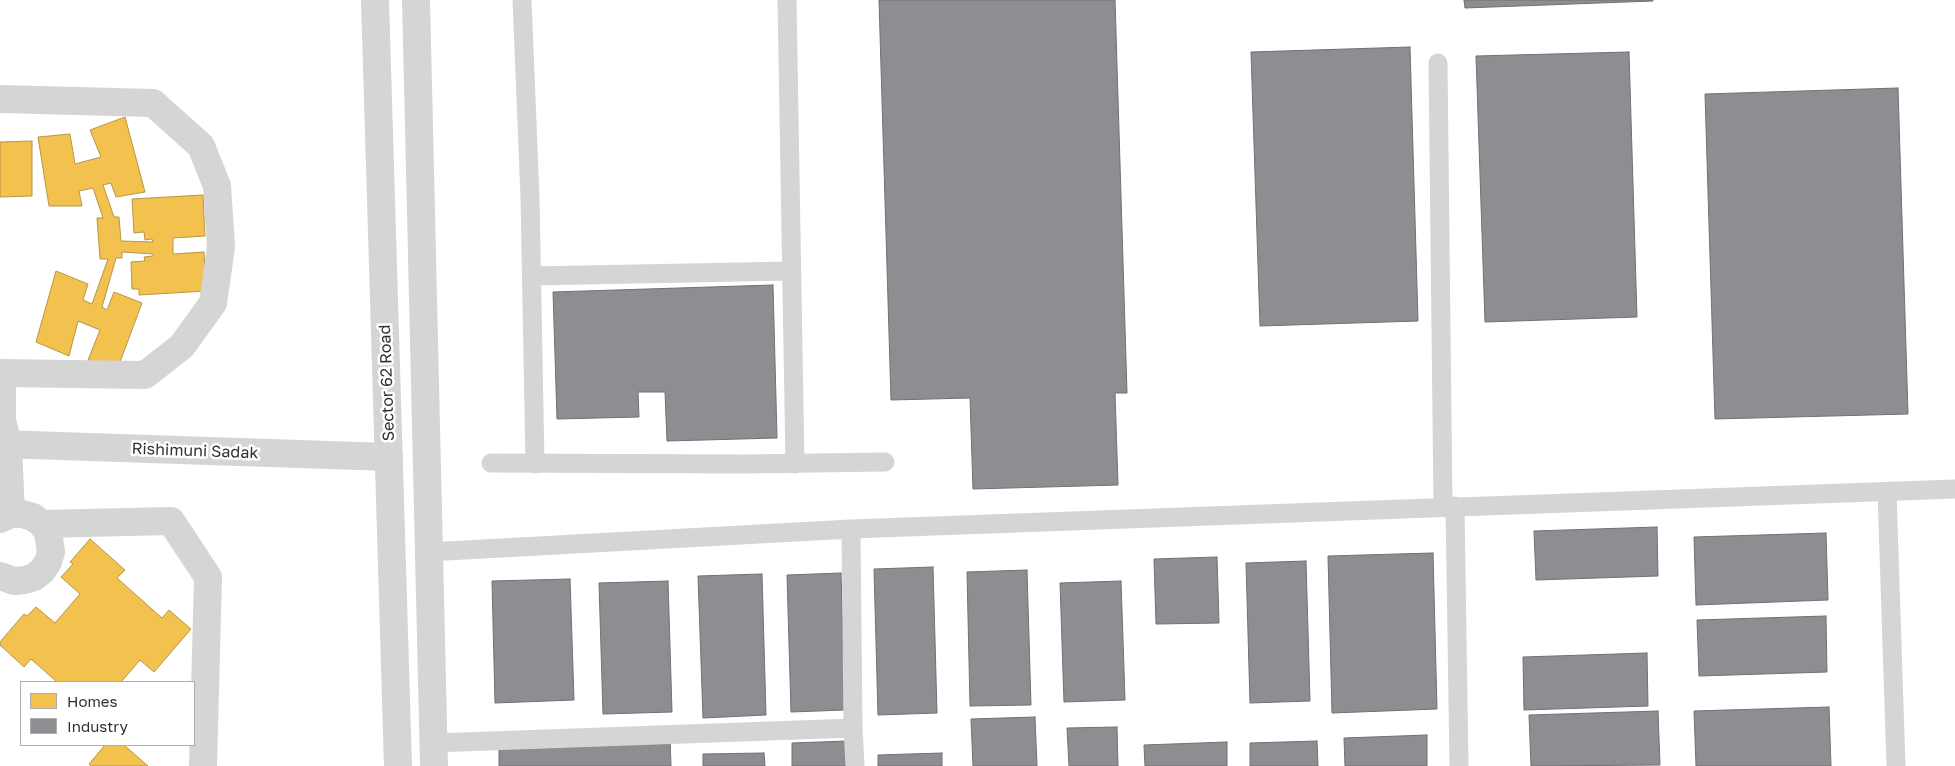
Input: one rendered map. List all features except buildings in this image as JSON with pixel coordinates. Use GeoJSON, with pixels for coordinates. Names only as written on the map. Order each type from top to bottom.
{"type":"FeatureCollection","features":[{"type":"Feature","properties":{"kind":"street","name":"Sector 62 Road"},"geometry":{"type":"LineString","coordinates":[[376,0],[398,766]]}},
{"type":"Feature","properties":{"kind":"street"},"geometry":{"type":"LineString","coordinates":[[416,0],[434,754]]}},
{"type":"Feature","properties":{"kind":"street"},"geometry":{"type":"LineString","coordinates":[[378,72],[417,70]]}},
{"type":"Feature","properties":{"kind":"street"},"geometry":{"type":"LineString","coordinates":[[0,99],[153,103],[201,146],[217,186],[221,247],[213,303],[182,346],[145,375],[1,373],[5,516],[22,514],[33,517],[42,524],[48,532],[51,552],[48,562],[42,571],[34,577],[14,581],[0,576]]}},
{"type":"Feature","properties":{"kind":"street","name":"Rishimuni Sadak"},"geometry":{"type":"LineString","coordinates":[[4,445],[389,457]]}},
{"type":"Feature","properties":{"kind":"street"},"geometry":{"type":"LineString","coordinates":[[42,524],[171,521],[208,578],[203,766]]}},
{"type":"Feature","properties":{"kind":"lane"},"geometry":{"type":"LineString","coordinates":[[522,0],[530,197],[535,464]]}},
{"type":"Feature","properties":{"kind":"lane"},"geometry":{"type":"LineString","coordinates":[[787,0],[795,464]]}},
{"type":"Feature","properties":{"kind":"lane"},"geometry":{"type":"LineString","coordinates":[[1438,63],[1449,506],[1459,766]]}},
{"type":"Feature","properties":{"kind":"lane"},"geometry":{"type":"LineString","coordinates":[[532,276],[791,271]]}},
{"type":"Feature","properties":{"kind":"lane"},"geometry":{"type":"LineString","coordinates":[[491,463],[795,464],[884,462]]}},
{"type":"Feature","properties":{"kind":"lane"},"geometry":{"type":"LineString","coordinates":[[428,552],[851,529],[1955,489]]}},
{"type":"Feature","properties":{"kind":"lane"},"geometry":{"type":"LineString","coordinates":[[1887,492],[1896,766]]}},
{"type":"Feature","properties":{"kind":"lane"},"geometry":{"type":"LineString","coordinates":[[851,529],[855,766]]}},
{"type":"Feature","properties":{"kind":"lane"},"geometry":{"type":"LineString","coordinates":[[434,754],[853,728]]}}]}
